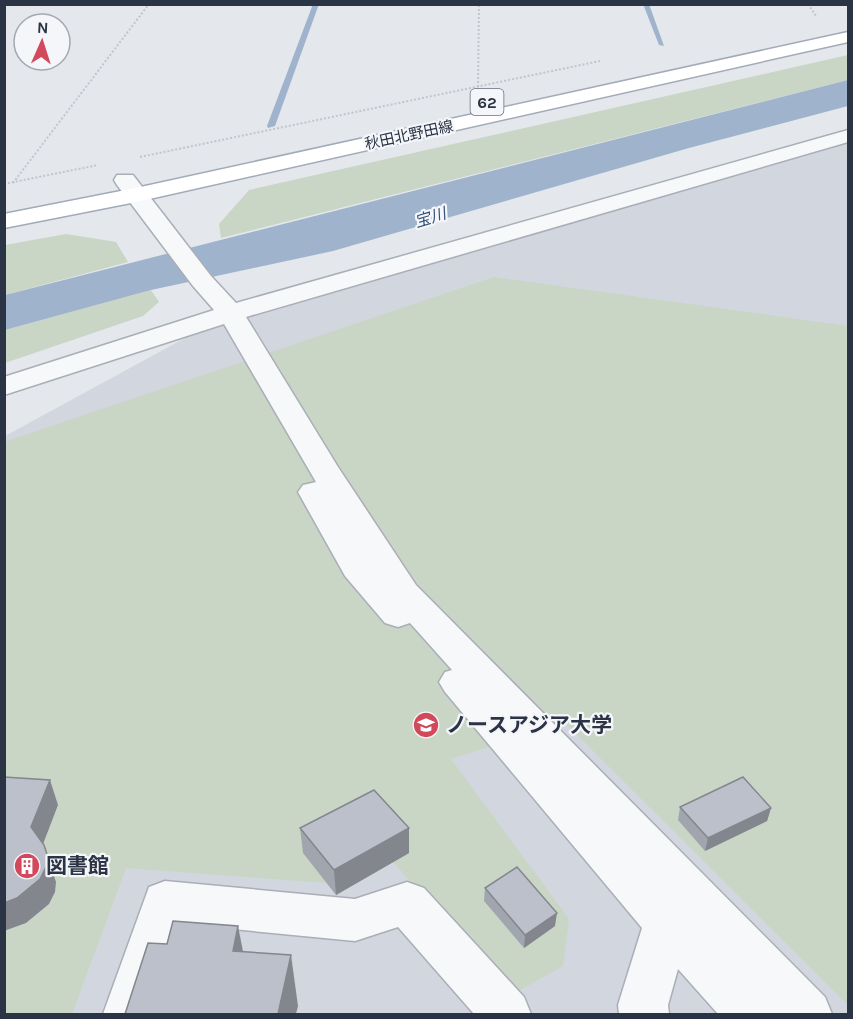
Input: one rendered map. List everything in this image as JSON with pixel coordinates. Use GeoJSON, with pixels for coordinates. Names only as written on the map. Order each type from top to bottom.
{"type":"FeatureCollection","features":[{"type":"Feature","properties":{"kind":"main road","name":"秋田北野田線"},"geometry":{"type":"LineString","coordinates":[[4,221],[130,187],[849,24]]}},
{"type":"Feature","properties":{"kind":"main road","name":"秋田北野田線"},"geometry":{"type":"LineString","coordinates":[[4,204],[130,187],[849,37]]}},
{"type":"Feature","properties":{"kind":"street"},"geometry":{"type":"LineString","coordinates":[[4,387],[231,313],[838,145]]}},
{"type":"Feature","properties":{"kind":"street"},"geometry":{"type":"LineString","coordinates":[[130,187],[202,281],[231,313],[322,466],[404,594],[807,1014]]}},
{"type":"Feature","properties":{"kind":"street"},"geometry":{"type":"LineString","coordinates":[[231,313],[225,334],[357,568],[464,687],[667,922],[751,1014]]}},
{"type":"Feature","properties":{"kind":"street"},"geometry":{"type":"LineString","coordinates":[[128,1014],[165,902],[355,920],[407,903],[506,1014]]}},
{"type":"Feature","properties":{"kind":"street"},"geometry":{"type":"LineString","coordinates":[[636,1011],[667,922]]}},
{"type":"Feature","properties":{"kind":"path"},"geometry":{"type":"LineString","coordinates":[[12,183],[149,4]]}},
{"type":"Feature","properties":{"kind":"path"},"geometry":{"type":"LineString","coordinates":[[478,87],[479,4]]}},
{"type":"Feature","properties":{"kind":"path"},"geometry":{"type":"LineString","coordinates":[[804,18],[816,16],[808,4]]}},
{"type":"Feature","properties":{"kind":"path"},"geometry":{"type":"LineString","coordinates":[[140,157],[606,60]]}},
{"type":"Feature","properties":{"kind":"path"},"geometry":{"type":"LineString","coordinates":[[4,184],[105,164]]}},
{"type":"Feature","properties":{"kind":"shaded area","name":"ノースアジア大学"},"geometry":{"type":"Polygon","coordinates":[[[848,136],[848,1014],[5,1014],[5,436],[231,313],[848,136]]]}},
{"type":"Feature","properties":{"kind":"green space"},"geometry":{"type":"Polygon","coordinates":[[[848,55],[848,80],[221,238],[219,224],[249,190],[848,55]]]}},
{"type":"Feature","properties":{"kind":"green space"},"geometry":{"type":"Polygon","coordinates":[[[66,234],[116,242],[128,262],[5,295],[5,245],[66,234]]]}},
{"type":"Feature","properties":{"kind":"green space","name":"ノースアジア大学"},"geometry":{"type":"Polygon","coordinates":[[[494,277],[848,326],[848,1005],[565,723],[451,759],[569,919],[563,966],[513,994],[393,862],[303,853],[327,883],[126,868],[72,1014],[5,1014],[5,931],[34,917],[55,892],[5,801],[4,442],[494,277]]]}},
{"type":"Feature","properties":{"kind":"green space"},"geometry":{"type":"Polygon","coordinates":[[[151,290],[159,302],[143,316],[5,363],[5,330],[151,290]]]}},
{"type":"Feature","properties":{"kind":"water","name":"宝川"},"geometry":{"type":"Polygon","coordinates":[[[848,80],[848,106],[689,148],[333,251],[151,290],[5,330],[5,295],[848,80]]]}},
{"type":"Feature","properties":{"kind":"building"},"geometry":{"type":"Polygon","coordinates":[[[4,777],[50,780],[31,827],[44,845],[48,857],[46,867],[40,879],[17,898],[4,903],[4,777]]]}},
{"type":"Feature","properties":{"kind":"building"},"geometry":{"type":"Polygon","coordinates":[[[743,777],[771,808],[708,838],[680,807],[743,777]]]}},
{"type":"Feature","properties":{"kind":"building"},"geometry":{"type":"Polygon","coordinates":[[[374,790],[409,828],[334,870],[300,828],[374,790]]]}},
{"type":"Feature","properties":{"kind":"building"},"geometry":{"type":"Polygon","coordinates":[[[517,867],[557,913],[525,935],[485,888],[517,867]]]}},
{"type":"Feature","properties":{"kind":"building"},"geometry":{"type":"Polygon","coordinates":[[[173,921],[238,926],[233,951],[291,955],[278,1014],[125,1014],[148,943],[167,944],[173,921]]]}},
{"type":"Feature","properties":{"kind":"waterway"},"geometry":{"type":"LineString","coordinates":[[271,126],[316,4]]}},
{"type":"Feature","properties":{"kind":"waterway"},"geometry":{"type":"LineString","coordinates":[[646,4],[662,45]]}},
{"type":"Feature","properties":{"kind":"place","name":"ノースアジア大学"},"geometry":{"type":"Point","coordinates":[426,725]}},
{"type":"Feature","properties":{"kind":"place","name":"図書館"},"geometry":{"type":"Point","coordinates":[27,866]}}]}
